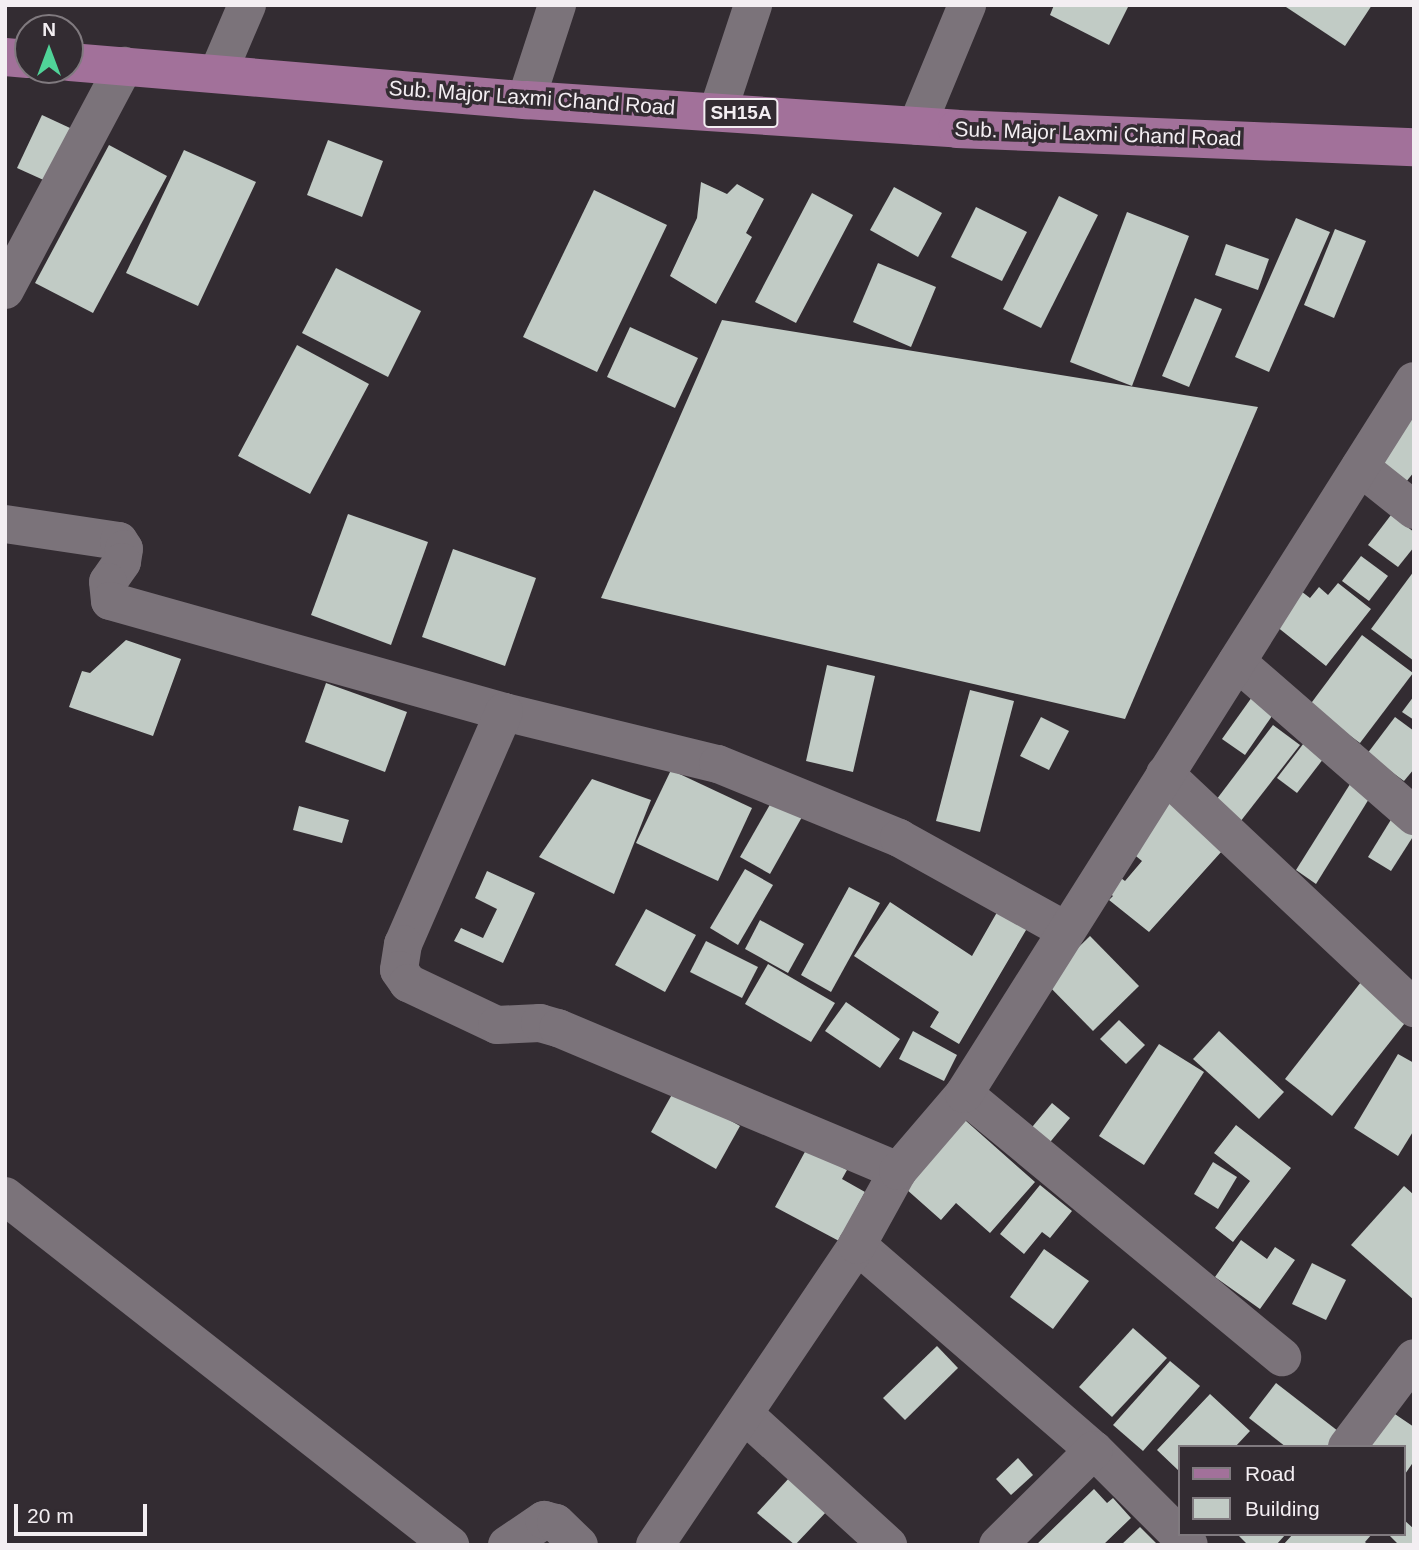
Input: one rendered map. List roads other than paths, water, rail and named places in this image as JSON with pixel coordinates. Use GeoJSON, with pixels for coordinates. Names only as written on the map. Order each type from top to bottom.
{"type":"FeatureCollection","features":[{"type":"Feature","properties":{"kind":"main road","name":"Sub. Major Laxmi Chand Road"},"geometry":{"type":"LineString","coordinates":[[84,63],[526,100],[917,126],[1414,147]]}},
{"type":"Feature","properties":{"kind":"street"},"geometry":{"type":"LineString","coordinates":[[218,74],[247,5]]}},
{"type":"Feature","properties":{"kind":"street"},"geometry":{"type":"LineString","coordinates":[[526,100],[557,5]]}},
{"type":"Feature","properties":{"kind":"street"},"geometry":{"type":"LineString","coordinates":[[718,111],[753,5]]}},
{"type":"Feature","properties":{"kind":"street"},"geometry":{"type":"LineString","coordinates":[[917,126],[967,5]]}},
{"type":"Feature","properties":{"kind":"street"},"geometry":{"type":"LineString","coordinates":[[5,290],[124,66]]}},
{"type":"Feature","properties":{"kind":"street"},"geometry":{"type":"LineString","coordinates":[[655,1545],[857,1245],[898,1171],[964,1094],[1065,930],[1414,381]]}},
{"type":"Feature","properties":{"kind":"street"},"geometry":{"type":"LineString","coordinates":[[1360,467],[1414,509]]}},
{"type":"Feature","properties":{"kind":"street"},"geometry":{"type":"LineString","coordinates":[[5,524],[119,541],[124,549],[122,562],[107,582],[110,601],[504,712],[718,765],[899,838],[1065,930]]}},
{"type":"Feature","properties":{"kind":"street"},"geometry":{"type":"LineString","coordinates":[[1237,662],[1414,816]]}},
{"type":"Feature","properties":{"kind":"street"},"geometry":{"type":"LineString","coordinates":[[504,712],[403,944],[399,970],[408,983],[497,1026],[540,1023],[558,1028],[898,1171]]}},
{"type":"Feature","properties":{"kind":"street"},"geometry":{"type":"LineString","coordinates":[[1165,774],[1414,1008]]}},
{"type":"Feature","properties":{"kind":"street"},"geometry":{"type":"LineString","coordinates":[[964,1094],[1282,1357]]}},
{"type":"Feature","properties":{"kind":"street"},"geometry":{"type":"LineString","coordinates":[[5,1196],[450,1545]]}},
{"type":"Feature","properties":{"kind":"street"},"geometry":{"type":"LineString","coordinates":[[857,1245],[1094,1450],[1178,1534]]}},
{"type":"Feature","properties":{"kind":"street"},"geometry":{"type":"LineString","coordinates":[[1349,1445],[1414,1358]]}},
{"type":"Feature","properties":{"kind":"street"},"geometry":{"type":"LineString","coordinates":[[744,1414],[888,1545]]}},
{"type":"Feature","properties":{"kind":"street"},"geometry":{"type":"LineString","coordinates":[[998,1545],[1094,1450]]}},
{"type":"Feature","properties":{"kind":"street"},"geometry":{"type":"LineString","coordinates":[[507,1545],[544,1520],[556,1523],[579,1545]]}}]}
